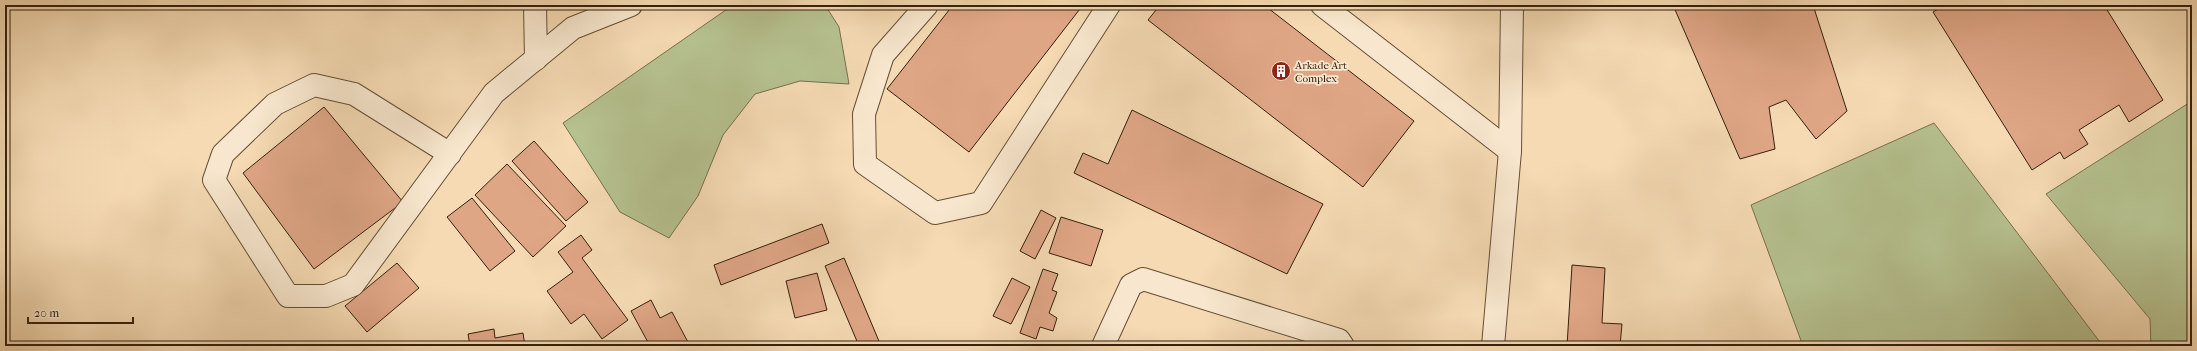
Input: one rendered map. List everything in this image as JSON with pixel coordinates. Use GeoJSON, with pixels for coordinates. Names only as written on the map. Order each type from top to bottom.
{"type":"FeatureCollection","features":[{"type":"Feature","properties":{"kind":"street"},"geometry":{"type":"LineString","coordinates":[[535,5],[536,59]]}},
{"type":"Feature","properties":{"kind":"street"},"geometry":{"type":"LineString","coordinates":[[450,154],[354,94],[314,86],[275,104],[222,154],[214,180],[288,296],[326,296],[353,285],[450,154],[494,93],[573,28],[631,5]]}},
{"type":"Feature","properties":{"kind":"street"},"geometry":{"type":"LineString","coordinates":[[927,5],[882,55],[864,114],[864,164],[935,213],[981,203],[1109,5]]}},
{"type":"Feature","properties":{"kind":"street"},"geometry":{"type":"LineString","coordinates":[[1322,5],[1510,151]]}},
{"type":"Feature","properties":{"kind":"street"},"geometry":{"type":"LineString","coordinates":[[1493,346],[1510,151],[1512,5]]}},
{"type":"Feature","properties":{"kind":"street"},"geometry":{"type":"LineString","coordinates":[[1103,346],[1131,285],[1143,279],[1339,340],[1343,346]]}},
{"type":"Feature","properties":{"kind":"green space"},"geometry":{"type":"Polygon","coordinates":[[[733,5],[825,5],[839,27],[849,84],[800,81],[755,94],[723,135],[698,196],[669,238],[620,212],[563,123],[733,5]]]}},
{"type":"Feature","properties":{"kind":"green space"},"geometry":{"type":"Polygon","coordinates":[[[2192,101],[2192,346],[2151,346],[2150,319],[2046,194],[2192,101]]]}},
{"type":"Feature","properties":{"kind":"green space"},"geometry":{"type":"Polygon","coordinates":[[[1934,123],[2103,346],[1803,346],[1751,205],[1934,123]]]}},
{"type":"Feature","properties":{"kind":"building"},"geometry":{"type":"Polygon","coordinates":[[[953,5],[1083,5],[969,152],[887,89],[953,5]]]}},
{"type":"Feature","properties":{"kind":"building","name":"Arkade Art Complex"},"geometry":{"type":"Polygon","coordinates":[[[1160,5],[1264,5],[1414,121],[1363,187],[1148,20],[1160,5]]]}},
{"type":"Feature","properties":{"kind":"building"},"geometry":{"type":"Polygon","coordinates":[[[1673,5],[1813,5],[1847,111],[1816,139],[1786,100],[1769,107],[1775,149],[1740,159],[1673,5]]]}},
{"type":"Feature","properties":{"kind":"building"},"geometry":{"type":"Polygon","coordinates":[[[1945,5],[2104,5],[2163,100],[2129,122],[2119,105],[2079,130],[2088,144],[2064,159],[2060,152],[2032,170],[1933,12],[1945,5]]]}},
{"type":"Feature","properties":{"kind":"building"},"geometry":{"type":"Polygon","coordinates":[[[324,107],[403,202],[314,269],[243,173],[324,107]]]}},
{"type":"Feature","properties":{"kind":"building"},"geometry":{"type":"Polygon","coordinates":[[[1132,110],[1323,204],[1287,274],[1074,173],[1083,153],[1108,164],[1132,110]]]}},
{"type":"Feature","properties":{"kind":"building"},"geometry":{"type":"Polygon","coordinates":[[[534,141],[588,202],[566,221],[512,161],[534,141]]]}},
{"type":"Feature","properties":{"kind":"building"},"geometry":{"type":"Polygon","coordinates":[[[507,164],[566,226],[533,257],[475,195],[507,164]]]}},
{"type":"Feature","properties":{"kind":"building"},"geometry":{"type":"Polygon","coordinates":[[[472,198],[515,251],[490,271],[447,217],[472,198]]]}},
{"type":"Feature","properties":{"kind":"building"},"geometry":{"type":"Polygon","coordinates":[[[1041,210],[1056,218],[1035,259],[1020,251],[1041,210]]]}},
{"type":"Feature","properties":{"kind":"building"},"geometry":{"type":"Polygon","coordinates":[[[1061,217],[1103,230],[1091,266],[1049,253],[1061,217]]]}},
{"type":"Feature","properties":{"kind":"building"},"geometry":{"type":"Polygon","coordinates":[[[822,224],[829,243],[721,285],[714,265],[822,224]]]}},
{"type":"Feature","properties":{"kind":"building"},"geometry":{"type":"Polygon","coordinates":[[[581,235],[592,250],[582,258],[628,320],[602,339],[584,314],[571,324],[547,291],[573,272],[558,252],[581,235]]]}},
{"type":"Feature","properties":{"kind":"building"},"geometry":{"type":"Polygon","coordinates":[[[844,258],[881,346],[859,346],[825,266],[844,258]]]}},
{"type":"Feature","properties":{"kind":"building"},"geometry":{"type":"Polygon","coordinates":[[[397,263],[419,288],[367,332],[345,306],[397,263]]]}},
{"type":"Feature","properties":{"kind":"building"},"geometry":{"type":"Polygon","coordinates":[[[1572,265],[1605,268],[1602,323],[1622,324],[1620,346],[1567,346],[1572,265]]]}},
{"type":"Feature","properties":{"kind":"building"},"geometry":{"type":"Polygon","coordinates":[[[1043,269],[1058,274],[1052,290],[1057,292],[1049,313],[1057,318],[1053,331],[1040,327],[1036,339],[1020,333],[1043,269]]]}},
{"type":"Feature","properties":{"kind":"building"},"geometry":{"type":"Polygon","coordinates":[[[817,273],[827,310],[795,318],[786,281],[817,273]]]}},
{"type":"Feature","properties":{"kind":"building"},"geometry":{"type":"Polygon","coordinates":[[[1012,278],[1030,287],[1011,324],[993,316],[1012,278]]]}},
{"type":"Feature","properties":{"kind":"building"},"geometry":{"type":"Polygon","coordinates":[[[651,300],[660,318],[672,312],[690,346],[650,346],[631,311],[651,300]]]}},
{"type":"Feature","properties":{"kind":"building"},"geometry":{"type":"Polygon","coordinates":[[[494,329],[495,338],[523,333],[525,346],[470,346],[468,334],[494,329]]]}},
{"type":"Feature","properties":{"kind":"place","name":"Arkade Art Complex"},"geometry":{"type":"Point","coordinates":[1281,71]}}]}
